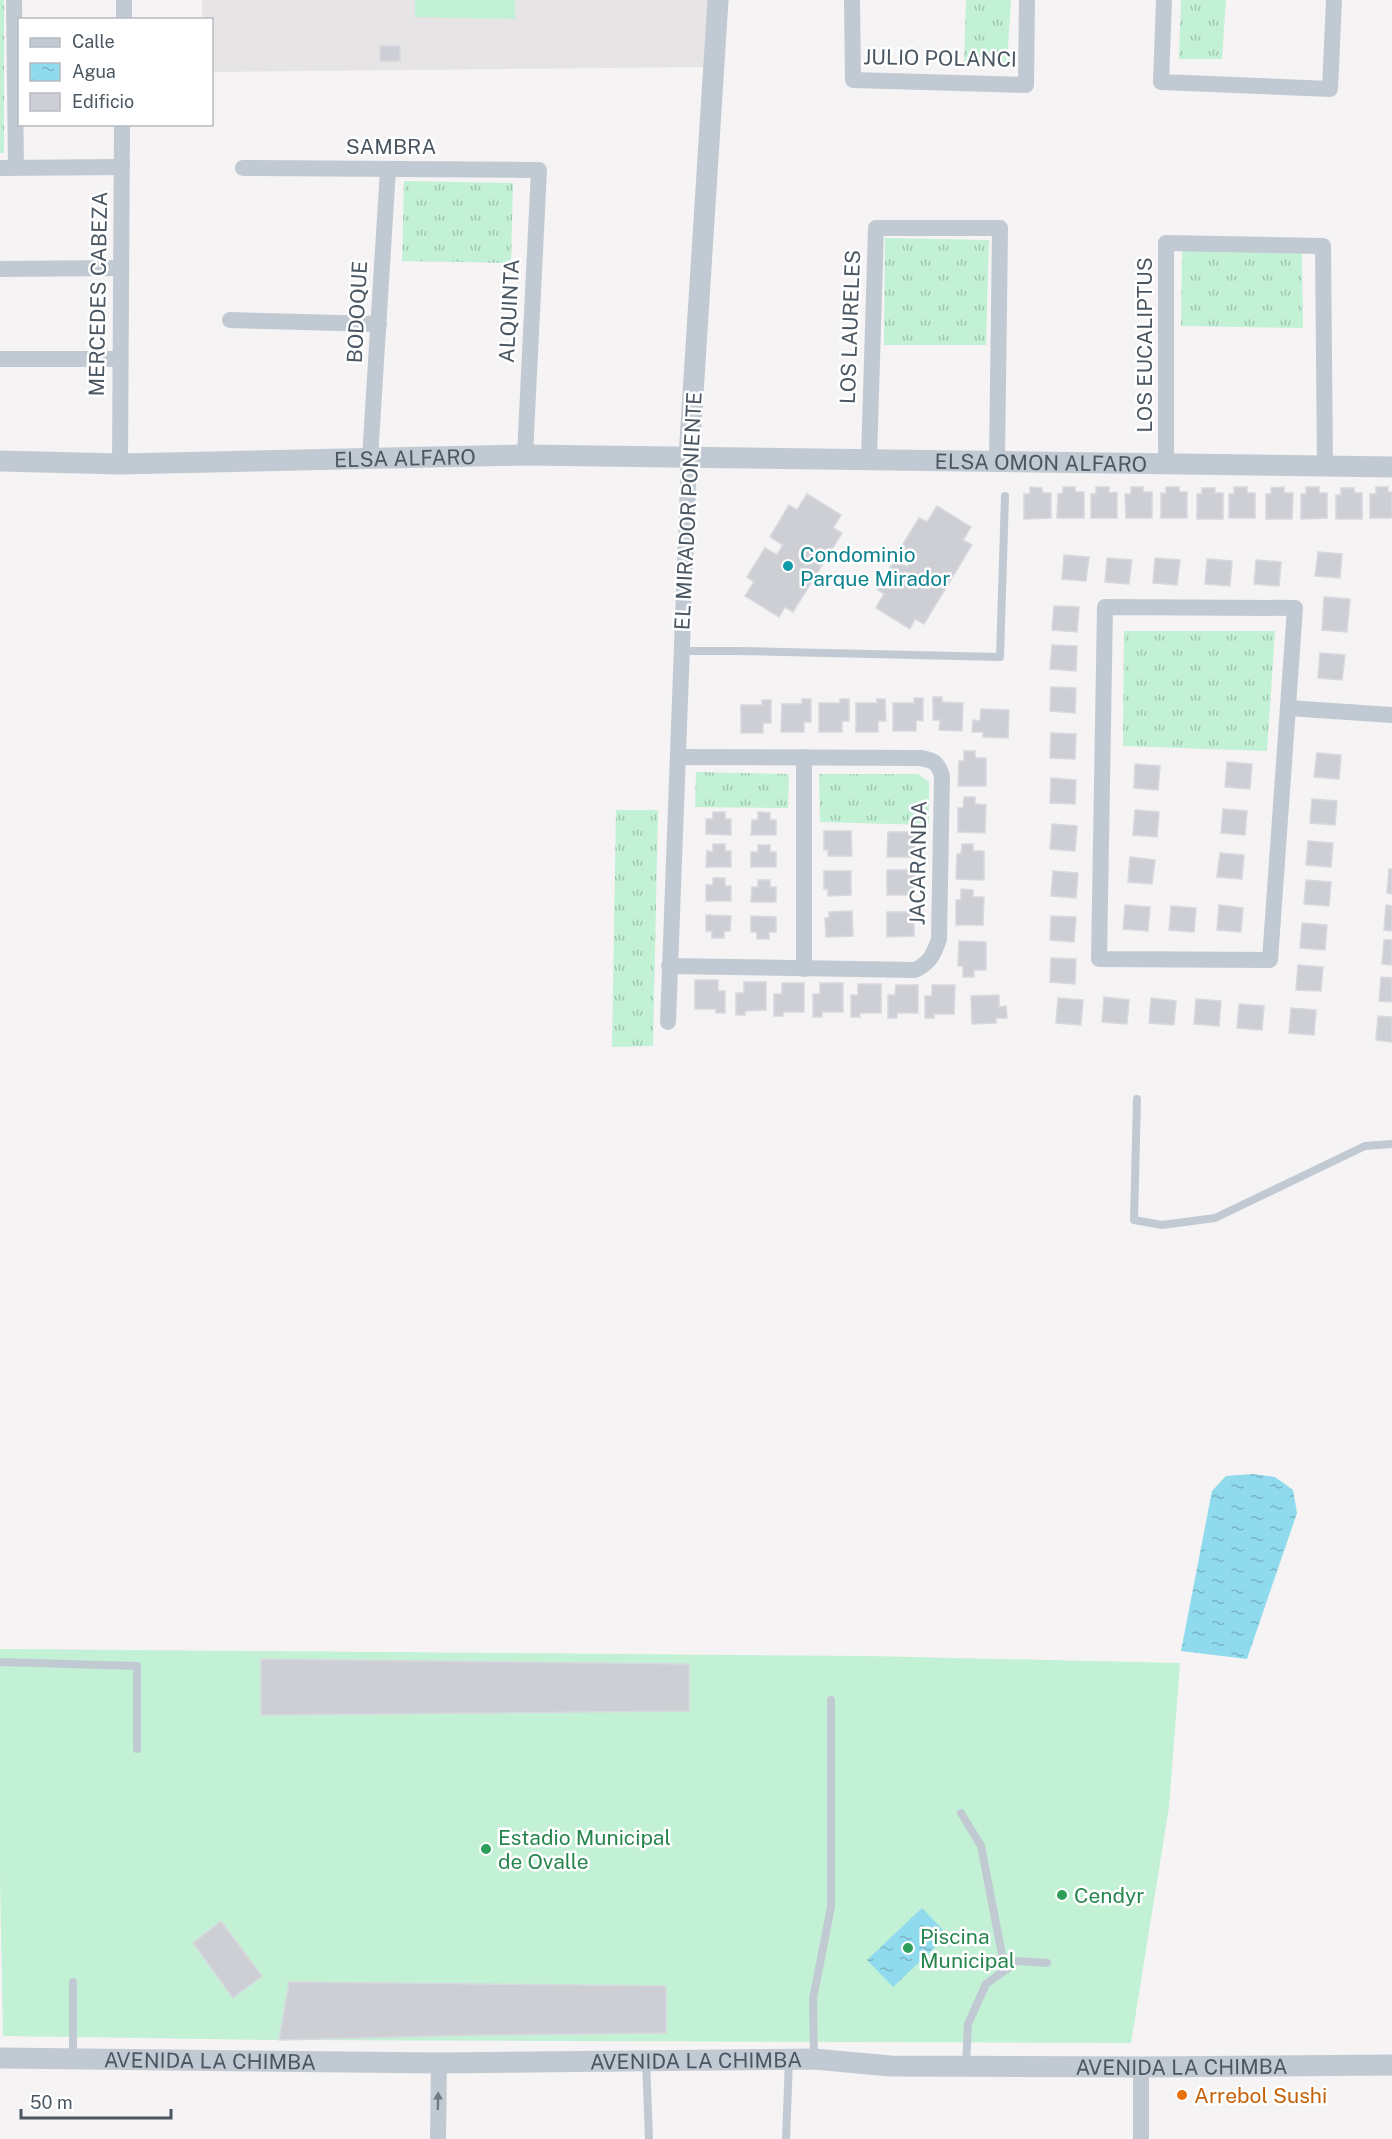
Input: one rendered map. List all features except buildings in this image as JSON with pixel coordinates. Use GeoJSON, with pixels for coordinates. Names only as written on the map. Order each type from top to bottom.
{"type":"FeatureCollection","features":[{"type":"Feature","properties":{"kind":"street"},"geometry":{"type":"LineString","coordinates":[[14,0],[8,168],[122,167]]}},
{"type":"Feature","properties":{"kind":"street"},"geometry":{"type":"LineString","coordinates":[[124,0],[124,18]]}},
{"type":"Feature","properties":{"kind":"street","name":"EL MIRADOR PONIENTE"},"geometry":{"type":"LineString","coordinates":[[668,1022],[689,456],[718,0]]}},
{"type":"Feature","properties":{"kind":"street","name":"JULIO POLANCI"},"geometry":{"type":"LineString","coordinates":[[852,0],[853,80],[1026,85],[1027,0]]}},
{"type":"Feature","properties":{"kind":"street"},"geometry":{"type":"LineString","coordinates":[[1164,0],[1161,82],[1330,88],[1334,0]]}},
{"type":"Feature","properties":{"kind":"street","name":"MERCEDES CABEZA"},"geometry":{"type":"LineString","coordinates":[[120,464],[119,359],[123,126]]}},
{"type":"Feature","properties":{"kind":"street","name":"SAMBRA"},"geometry":{"type":"LineString","coordinates":[[243,168],[539,170]]}},
{"type":"Feature","properties":{"kind":"street","name":"BODOQUE"},"geometry":{"type":"LineString","coordinates":[[370,458],[388,169]]}},
{"type":"Feature","properties":{"kind":"street","name":"ALQUINTA"},"geometry":{"type":"LineString","coordinates":[[525,455],[539,170]]}},
{"type":"Feature","properties":{"kind":"street","name":"LOS LAURELES"},"geometry":{"type":"LineString","coordinates":[[869,459],[876,228],[1000,228],[997,461]]}},
{"type":"Feature","properties":{"kind":"street","name":"LOS EUCALIPTUS"},"geometry":{"type":"LineString","coordinates":[[1166,464],[1166,243],[1323,246],[1325,466]]}},
{"type":"Feature","properties":{"kind":"street"},"geometry":{"type":"LineString","coordinates":[[0,268],[120,268]]}},
{"type":"Feature","properties":{"kind":"street"},"geometry":{"type":"LineString","coordinates":[[230,320],[379,324]]}},
{"type":"Feature","properties":{"kind":"street"},"geometry":{"type":"LineString","coordinates":[[0,359],[119,359]]}},
{"type":"Feature","properties":{"kind":"street","name":"ELSA ALFARO"},"geometry":{"type":"LineString","coordinates":[[120,464],[525,455],[689,456]]}},
{"type":"Feature","properties":{"kind":"street","name":"ELSA OMON ALFARO"},"geometry":{"type":"LineString","coordinates":[[689,456],[1392,467]]}},
{"type":"Feature","properties":{"kind":"street"},"geometry":{"type":"LineString","coordinates":[[0,462],[120,464]]}},
{"type":"Feature","properties":{"kind":"street"},"geometry":{"type":"LineString","coordinates":[[1105,608],[1295,608],[1288,708],[1270,960],[1099,959],[1105,608]]}},
{"type":"Feature","properties":{"kind":"street"},"geometry":{"type":"LineString","coordinates":[[1288,708],[1392,715]]}},
{"type":"Feature","properties":{"kind":"street"},"geometry":{"type":"LineString","coordinates":[[804,757],[804,969]]}},
{"type":"Feature","properties":{"kind":"street","name":"JACARANDA"},"geometry":{"type":"LineString","coordinates":[[669,966],[915,970],[925,965],[933,957],[939,939],[942,776],[939,766],[933,760],[804,757],[678,758]]}},
{"type":"Feature","properties":{"kind":"street","name":"AVENIDA LA CHIMBA"},"geometry":{"type":"LineString","coordinates":[[0,2058],[439,2063],[814,2060],[890,2066],[1392,2065]]}},
{"type":"Feature","properties":{"kind":"street"},"geometry":{"type":"LineString","coordinates":[[438,2139],[439,2063]]}},
{"type":"Feature","properties":{"kind":"street"},"geometry":{"type":"LineString","coordinates":[[1141,2067],[1141,2139]]}},
{"type":"Feature","properties":{"kind":"lane"},"geometry":{"type":"LineString","coordinates":[[682,651],[1000,657],[1005,496]]}},
{"type":"Feature","properties":{"kind":"lane"},"geometry":{"type":"LineString","coordinates":[[1137,1099],[1134,1220],[1162,1225],[1215,1218],[1365,1146],[1392,1144]]}},
{"type":"Feature","properties":{"kind":"lane"},"geometry":{"type":"LineString","coordinates":[[0,1662],[136,1666],[137,1749]]}},
{"type":"Feature","properties":{"kind":"lane"},"geometry":{"type":"LineString","coordinates":[[814,2060],[813,1999],[831,1907],[831,1700]]}},
{"type":"Feature","properties":{"kind":"lane"},"geometry":{"type":"LineString","coordinates":[[961,1813],[981,1846],[1005,1970]]}},
{"type":"Feature","properties":{"kind":"lane"},"geometry":{"type":"LineString","coordinates":[[966,2066],[968,2024],[986,1984],[1018,1961],[1047,1963]]}},
{"type":"Feature","properties":{"kind":"lane"},"geometry":{"type":"LineString","coordinates":[[73,1982],[73,2059]]}},
{"type":"Feature","properties":{"kind":"lane"},"geometry":{"type":"LineString","coordinates":[[786,2139],[789,2060]]}},
{"type":"Feature","properties":{"kind":"lane"},"geometry":{"type":"LineString","coordinates":[[646,2061],[649,2139]]}},
{"type":"Feature","properties":{"kind":"shaded area"},"geometry":{"type":"Polygon","coordinates":[[[202,0],[708,0],[706,67],[213,72],[213,18],[202,18],[202,0]]]}},
{"type":"Feature","properties":{"kind":"green space"},"geometry":{"type":"Polygon","coordinates":[[[0,0],[4,0],[4,153],[0,153],[0,0]]]}},
{"type":"Feature","properties":{"kind":"green space"},"geometry":{"type":"Polygon","coordinates":[[[415,0],[515,0],[515,19],[415,17],[415,0]]]}},
{"type":"Feature","properties":{"kind":"green space"},"geometry":{"type":"Polygon","coordinates":[[[966,0],[1011,0],[1007,64],[964,63],[966,0]]]}},
{"type":"Feature","properties":{"kind":"green space"},"geometry":{"type":"Polygon","coordinates":[[[1181,0],[1226,0],[1222,59],[1179,59],[1181,0]]]}},
{"type":"Feature","properties":{"kind":"green space"},"geometry":{"type":"Polygon","coordinates":[[[404,181],[513,183],[511,263],[402,261],[404,181]]]}},
{"type":"Feature","properties":{"kind":"green space"},"geometry":{"type":"Polygon","coordinates":[[[885,238],[989,240],[986,345],[884,345],[885,238]]]}},
{"type":"Feature","properties":{"kind":"green space"},"geometry":{"type":"Polygon","coordinates":[[[1182,250],[1302,253],[1303,328],[1181,326],[1182,250]]]}},
{"type":"Feature","properties":{"kind":"green space"},"geometry":{"type":"Polygon","coordinates":[[[1124,631],[1275,631],[1267,751],[1123,746],[1124,631]]]}},
{"type":"Feature","properties":{"kind":"green space"},"geometry":{"type":"Polygon","coordinates":[[[696,772],[789,774],[788,808],[695,807],[696,772]]]}},
{"type":"Feature","properties":{"kind":"green space"},"geometry":{"type":"Polygon","coordinates":[[[819,774],[918,774],[929,782],[929,825],[820,822],[819,774]]]}},
{"type":"Feature","properties":{"kind":"green space"},"geometry":{"type":"Polygon","coordinates":[[[616,810],[658,810],[653,1046],[612,1047],[616,810]]]}},
{"type":"Feature","properties":{"kind":"green space"},"geometry":{"type":"Polygon","coordinates":[[[0,1649],[867,1656],[1180,1663],[1169,1807],[1131,2043],[279,2040],[3,2036],[0,1649]]]}},
{"type":"Feature","properties":{"kind":"water"},"geometry":{"type":"Polygon","coordinates":[[[1252,1474],[1275,1477],[1293,1490],[1297,1513],[1247,1659],[1181,1651],[1212,1491],[1226,1476],[1252,1474]]]}},
{"type":"Feature","properties":{"kind":"water","name":"Piscina Municipal"},"geometry":{"type":"Polygon","coordinates":[[[922,1908],[948,1935],[893,1987],[867,1960],[922,1908]]]}},
{"type":"Feature","properties":{"kind":"place","name":"Condominio Parque Mirador"},"geometry":{"type":"Point","coordinates":[788,566]}},
{"type":"Feature","properties":{"kind":"place","name":"Estadio Municipal de Ovalle"},"geometry":{"type":"Point","coordinates":[486,1849]}},
{"type":"Feature","properties":{"kind":"place","name":"Cendyr"},"geometry":{"type":"Point","coordinates":[1062,1895]}},
{"type":"Feature","properties":{"kind":"place","name":"Piscina Municipal"},"geometry":{"type":"Point","coordinates":[908,1948]}},
{"type":"Feature","properties":{"kind":"place","name":"Arrebol Sushi"},"geometry":{"type":"Point","coordinates":[1182,2095]}}]}
